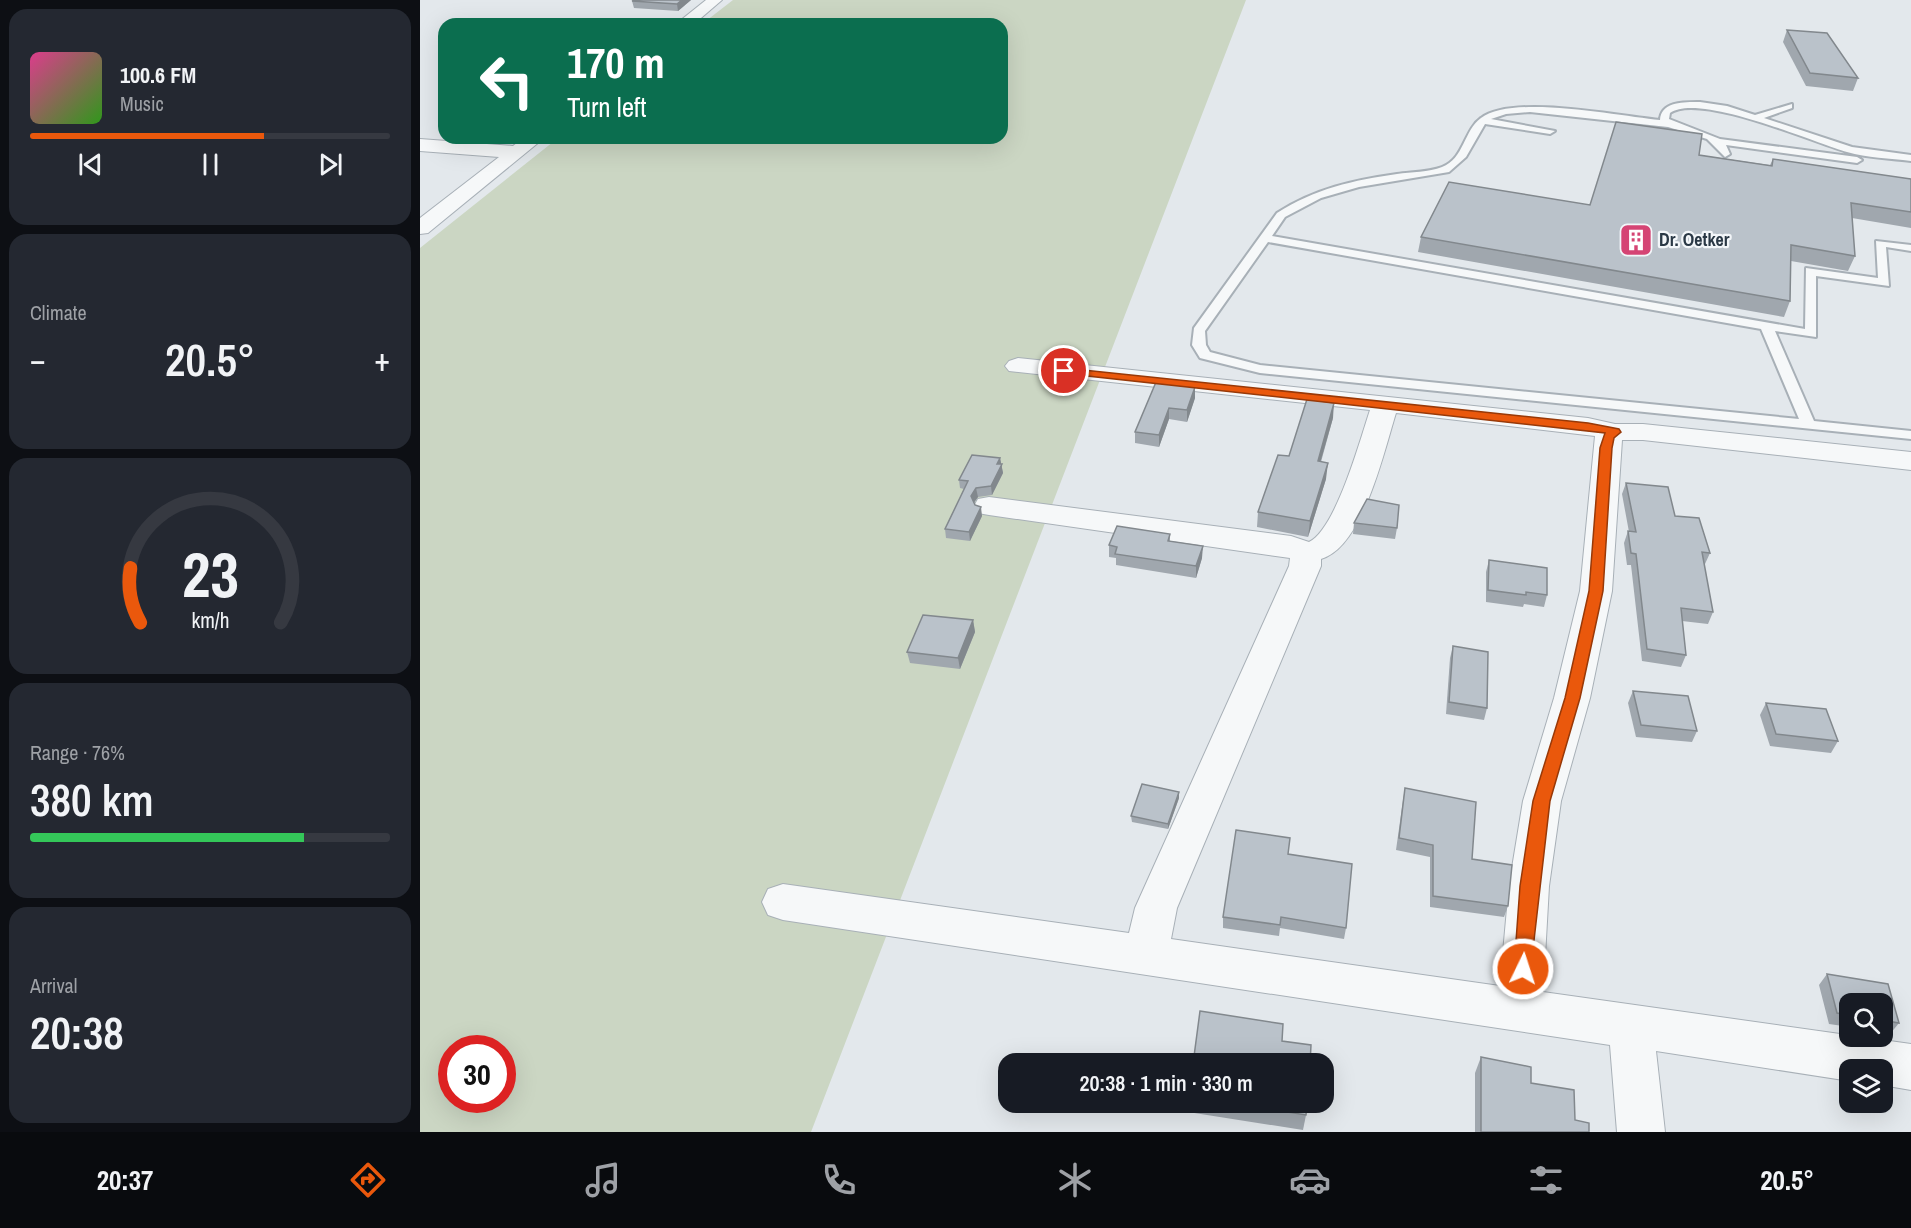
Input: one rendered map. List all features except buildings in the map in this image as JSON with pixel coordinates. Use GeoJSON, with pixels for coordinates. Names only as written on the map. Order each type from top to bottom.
{"type":"FeatureCollection","features":[{"type":"Feature","properties":{"kind":"street"},"geometry":{"type":"LineString","coordinates":[[692,18],[715,0]]}},
{"type":"Feature","properties":{"kind":"street"},"geometry":{"type":"LineString","coordinates":[[420,228],[526,144]]}},
{"type":"Feature","properties":{"kind":"street"},"geometry":{"type":"LineString","coordinates":[[420,145],[516,152]]}},
{"type":"Feature","properties":{"kind":"street"},"geometry":{"type":"LineString","coordinates":[[1018,366],[1588,426],[1615,432],[1643,432],[1911,461]]}},
{"type":"Feature","properties":{"kind":"street"},"geometry":{"type":"LineString","coordinates":[[989,506],[1291,546],[1306,553],[1316,551],[1329,543],[1340,524],[1358,483],[1386,405]]}},
{"type":"Feature","properties":{"kind":"street"},"geometry":{"type":"LineString","coordinates":[[1520,1011],[1529,886],[1542,801],[1572,698],[1596,591],[1606,448],[1608,437],[1615,432]]}},
{"type":"Feature","properties":{"kind":"street"},"geometry":{"type":"LineString","coordinates":[[1146,954],[1156,908],[1305,566],[1306,553]]}},
{"type":"Feature","properties":{"kind":"street"},"geometry":{"type":"LineString","coordinates":[[783,902],[1911,1067]]}},
{"type":"Feature","properties":{"kind":"street"},"geometry":{"type":"LineString","coordinates":[[1631,1026],[1641,1132]]}},
{"type":"Feature","properties":{"kind":"lane"},"geometry":{"type":"LineString","coordinates":[[1669,124],[1664,119],[1667,109],[1677,106],[1706,105],[1756,118],[1851,150],[1911,158]]}},
{"type":"Feature","properties":{"kind":"lane"},"geometry":{"type":"LineString","coordinates":[[1756,118],[1789,106]]}},
{"type":"Feature","properties":{"kind":"lane"},"geometry":{"type":"LineString","coordinates":[[1911,168],[1716,141],[1669,124],[1513,109],[1491,115],[1482,121],[1474,130],[1461,161],[1453,166],[1319,194],[1297,202],[1281,215],[1199,331],[1199,345],[1205,355],[1260,369],[1911,435]]}},
{"type":"Feature","properties":{"kind":"lane"},"geometry":{"type":"LineString","coordinates":[[1482,121],[1550,131]]}},
{"type":"Feature","properties":{"kind":"lane"},"geometry":{"type":"LineString","coordinates":[[1716,141],[1724,147],[1725,154]]}},
{"type":"Feature","properties":{"kind":"lane"},"geometry":{"type":"LineString","coordinates":[[1265,238],[1811,334],[1810,271],[1885,283],[1880,243],[1911,248]]}},
{"type":"Feature","properties":{"kind":"lane"},"geometry":{"type":"LineString","coordinates":[[1766,326],[1809,425]]}},
{"type":"Feature","properties":{"kind":"green space"},"geometry":{"type":"Polygon","coordinates":[[[733,0],[1246,0],[811,1132],[420,1132],[420,248],[550,144],[1008,144],[1008,18],[710,18],[733,0]]]}},
{"type":"Feature","properties":{"kind":"place","name":"Dr. Oetker"},"geometry":{"type":"Point","coordinates":[1636,240]}},
{"type":"Feature","properties":{"kind":"route"},"geometry":{"type":"LineString","coordinates":[[1064,371],[1588,426],[1615,432],[1608,437],[1606,448],[1596,591],[1572,698],[1542,801],[1529,886],[1523,969]]}}]}
